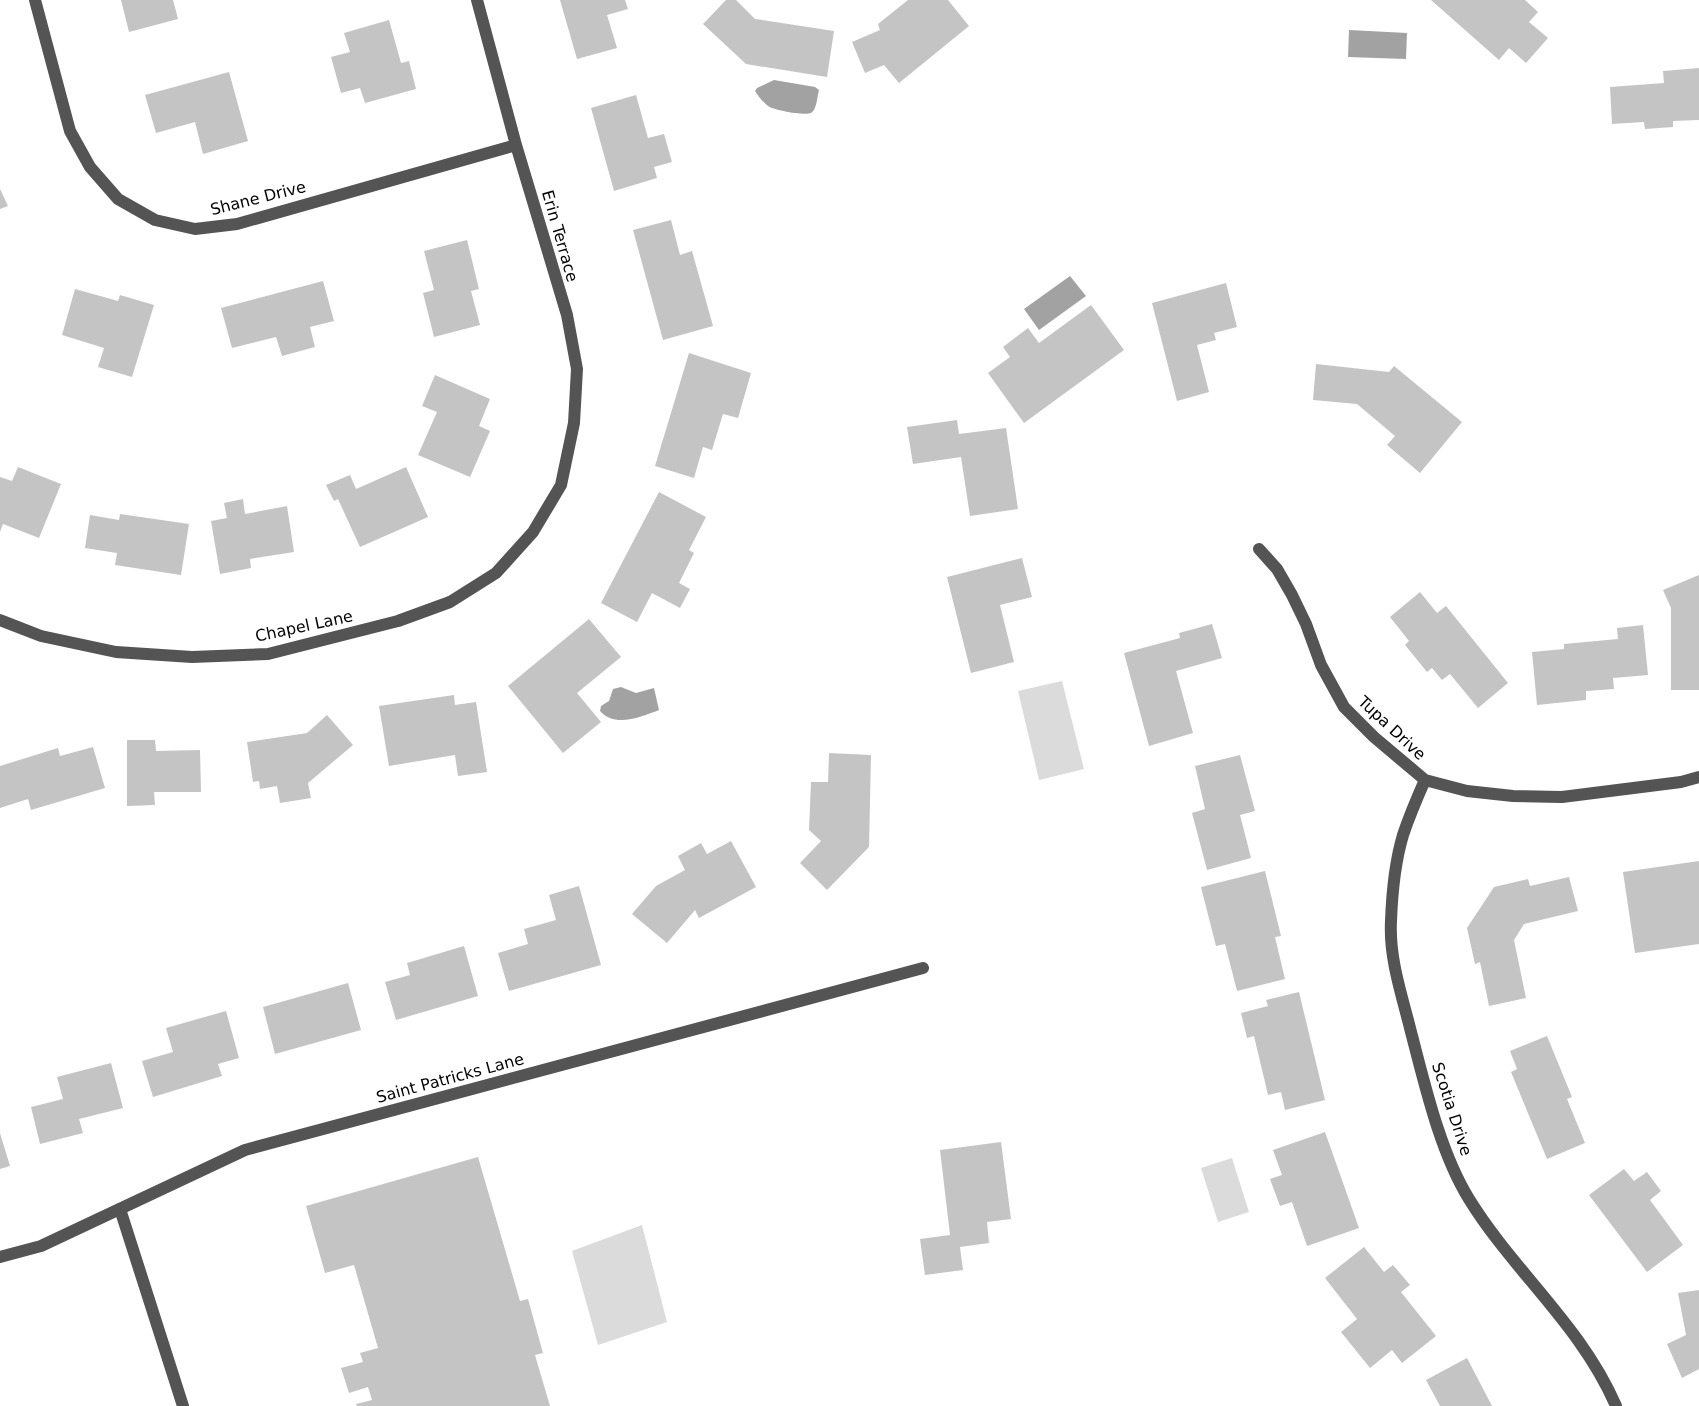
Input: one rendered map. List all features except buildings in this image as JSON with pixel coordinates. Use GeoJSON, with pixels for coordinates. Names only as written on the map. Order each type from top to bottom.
{"type":"FeatureCollection","features":[{"type":"Feature","properties":{"kind":"street","name":"Shane Drive"},"geometry":{"type":"LineString","coordinates":[[35,0],[70,131],[90,167],[118,199],[156,220],[195,230],[237,224],[516,144]]}},
{"type":"Feature","properties":{"kind":"street","name":"Erin Terrace"},"geometry":{"type":"LineString","coordinates":[[477,0],[516,144],[567,315],[577,369],[574,423],[561,485]]}},
{"type":"Feature","properties":{"kind":"street","name":"Chapel Lane"},"geometry":{"type":"LineString","coordinates":[[0,620],[40,636],[116,652],[192,657],[268,654],[343,636],[398,621],[450,602],[496,573],[533,532],[561,485]]}},
{"type":"Feature","properties":{"kind":"street","name":"Tupa Drive"},"geometry":{"type":"LineString","coordinates":[[1259,549],[1277,568],[1292,595],[1306,624],[1321,665],[1344,706],[1374,738],[1425,780],[1467,791],[1513,796],[1562,797],[1681,782],[1699,777]]}},
{"type":"Feature","properties":{"kind":"street","name":"Scotia Drive"},"geometry":{"type":"LineString","coordinates":[[1425,780],[1403,836],[1394,884],[1391,922],[1393,963],[1427,1096],[1445,1149],[1468,1198],[1504,1248],[1576,1335],[1608,1388],[1616,1406]]}},
{"type":"Feature","properties":{"kind":"street","name":"Saint Patricks Lane"},"geometry":{"type":"LineString","coordinates":[[0,1257],[41,1246],[245,1150],[923,969]]}},
{"type":"Feature","properties":{"kind":"street"},"geometry":{"type":"LineString","coordinates":[[120,1209],[183,1406]]}},
{"type":"Feature","properties":{"kind":"shaded area"},"geometry":{"type":"Polygon","coordinates":[[[1349,30],[1407,33],[1406,59],[1348,57],[1349,30]]]}},
{"type":"Feature","properties":{"kind":"shaded area"},"geometry":{"type":"Polygon","coordinates":[[[774,80],[815,87],[819,90],[813,111],[808,114],[796,113],[768,106],[755,91],[774,80]]]}},
{"type":"Feature","properties":{"kind":"shaded area"},"geometry":{"type":"Polygon","coordinates":[[[1070,276],[1086,296],[1039,330],[1024,309],[1070,276]]]}},
{"type":"Feature","properties":{"kind":"shaded area"},"geometry":{"type":"Polygon","coordinates":[[[1062,681],[1084,769],[1039,780],[1018,691],[1062,681]]]}},
{"type":"Feature","properties":{"kind":"shaded area"},"geometry":{"type":"Polygon","coordinates":[[[621,687],[636,693],[654,688],[659,710],[628,720],[606,716],[600,711],[601,706],[609,701],[613,689],[621,687]]]}},
{"type":"Feature","properties":{"kind":"shaded area"},"geometry":{"type":"Polygon","coordinates":[[[1232,1158],[1249,1212],[1218,1222],[1201,1168],[1232,1158]]]}},
{"type":"Feature","properties":{"kind":"shaded area"},"geometry":{"type":"Polygon","coordinates":[[[642,1225],[667,1322],[598,1345],[572,1251],[642,1225]]]}}]}
